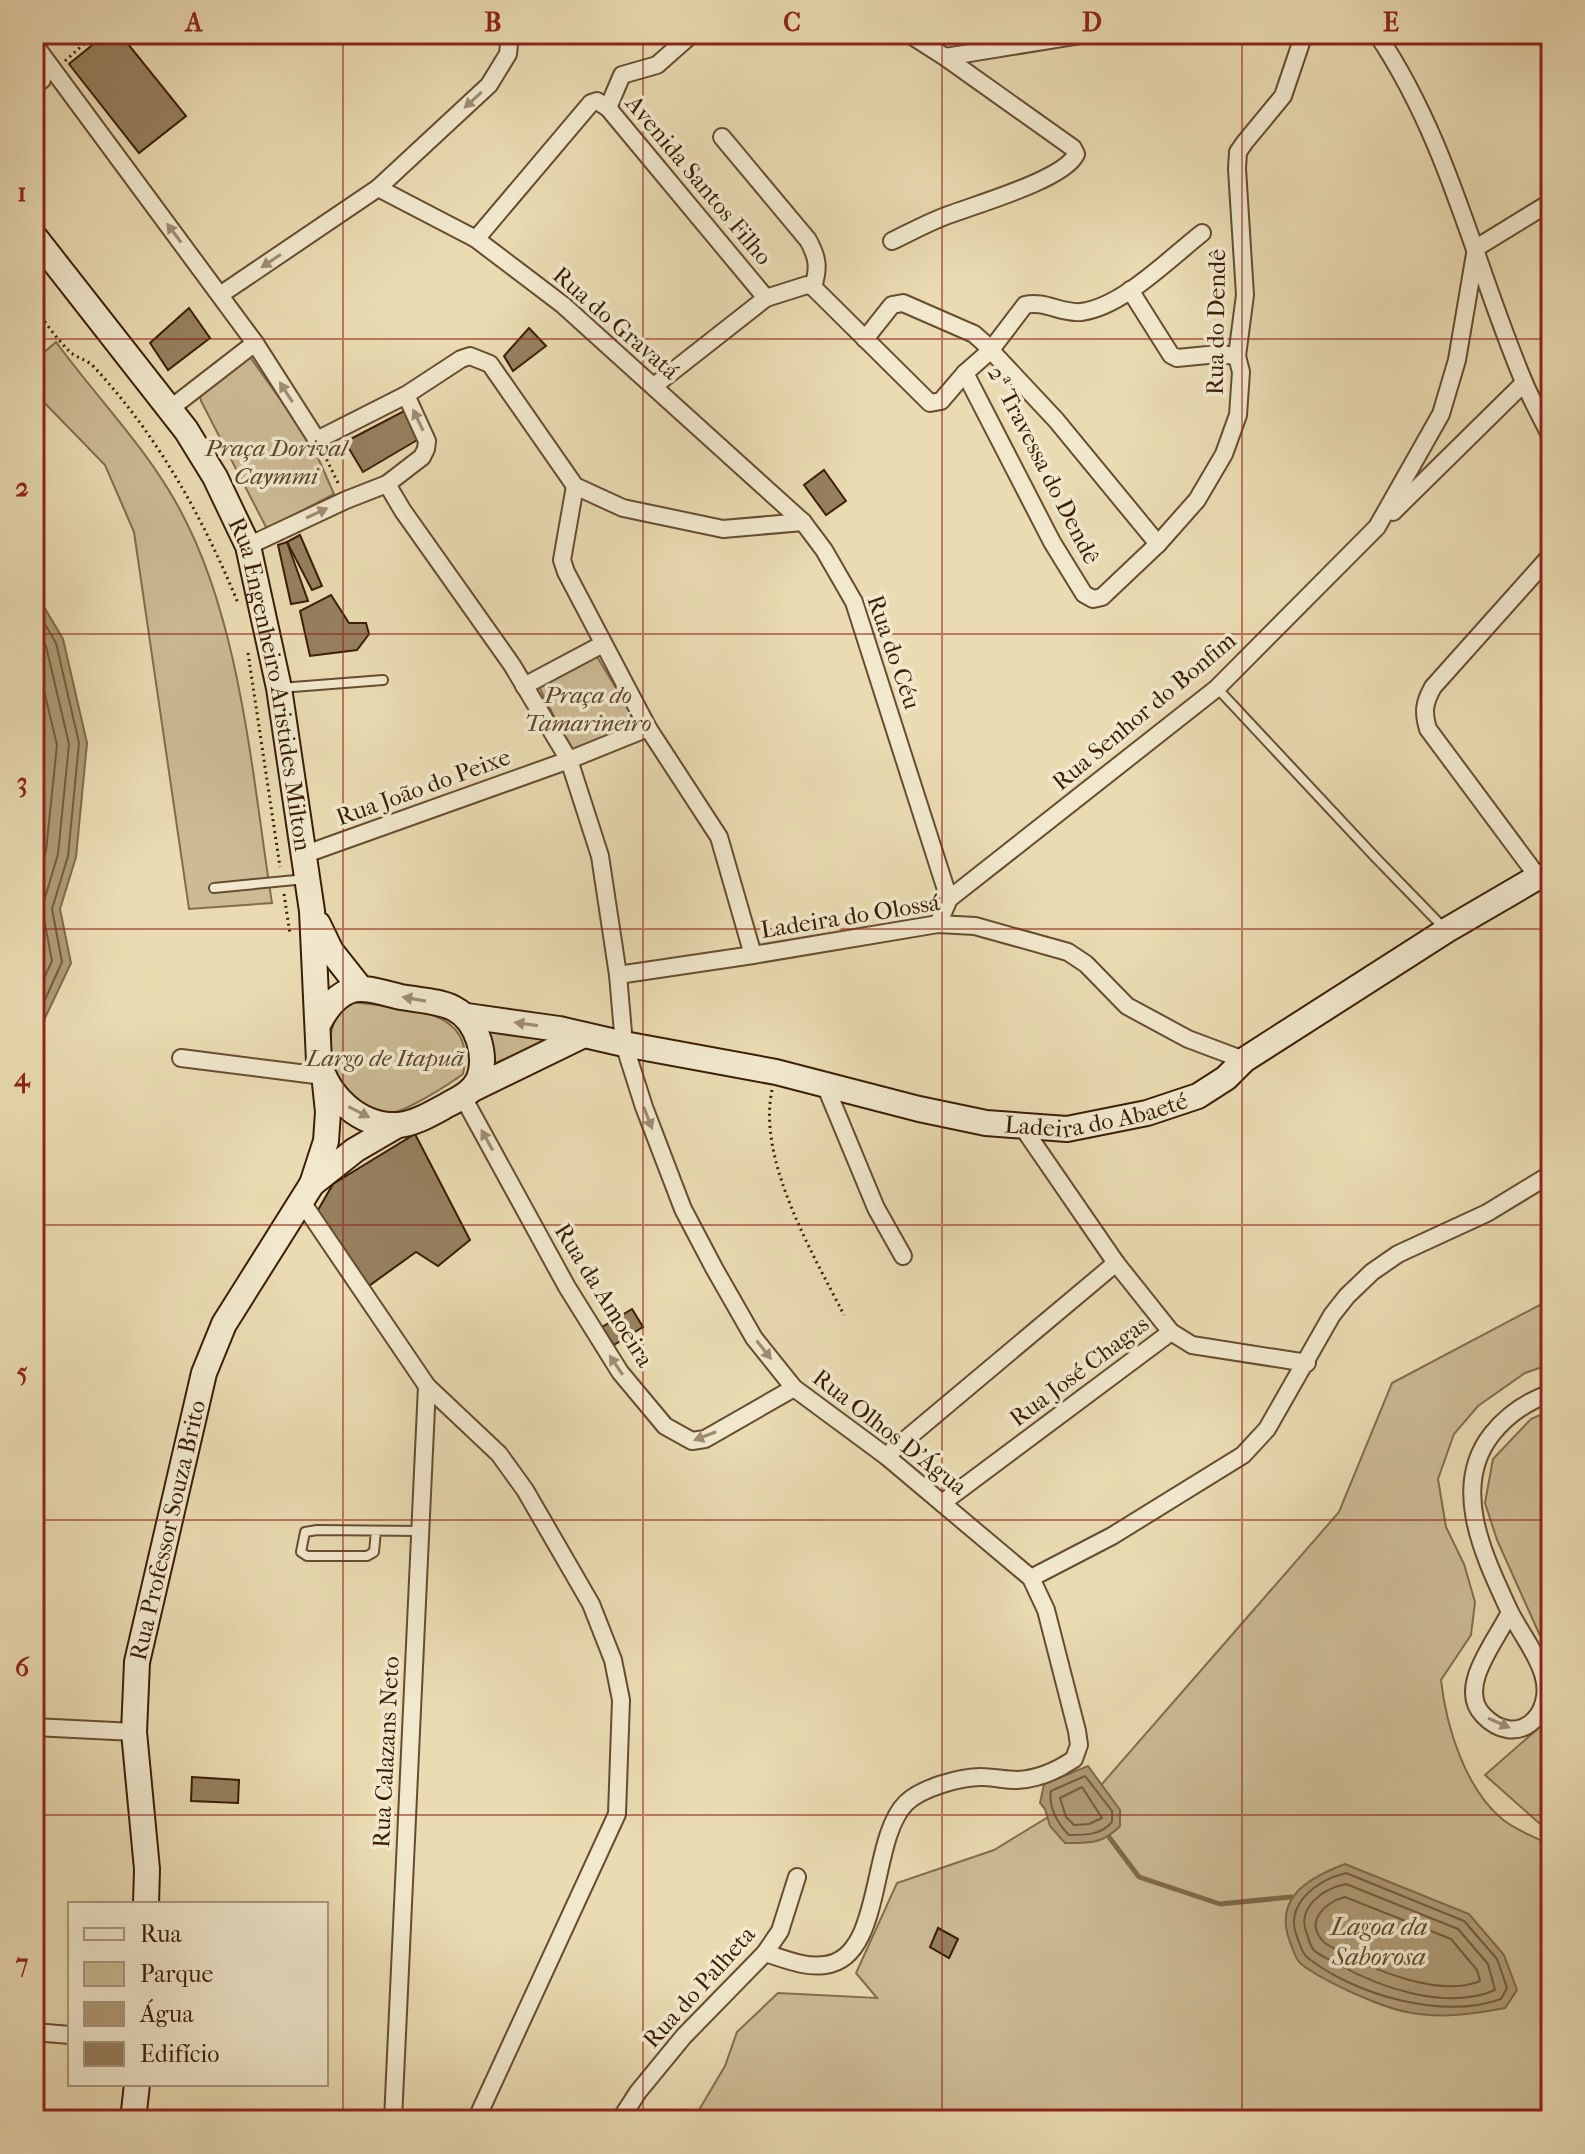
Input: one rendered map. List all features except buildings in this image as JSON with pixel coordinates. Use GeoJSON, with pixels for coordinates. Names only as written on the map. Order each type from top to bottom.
{"type":"FeatureCollection","features":[{"type":"Feature","properties":{"kind":"main road","name":"Rua Engenheiro Aristides Milton"},"geometry":{"type":"LineString","coordinates":[[34,236],[171,408],[215,477],[248,546],[279,688],[312,911],[319,1023]]}},
{"type":"Feature","properties":{"kind":"main road","name":"Ladeira do Abaeté"},"geometry":{"type":"LineString","coordinates":[[467,1016],[559,1029],[776,1072],[986,1123],[1067,1129],[1147,1113],[1198,1096],[1226,1078],[1244,1060],[1447,930],[1545,877]]}},
{"type":"Feature","properties":{"kind":"main road","name":"Rua Engenheiro Aristides Milton"},"geometry":{"type":"LineString","coordinates":[[312,911],[331,951],[361,989]]}},
{"type":"Feature","properties":{"kind":"main road"},"geometry":{"type":"LineString","coordinates":[[467,1094],[478,1083],[482,1052],[467,1016],[452,1006],[361,989],[343,994],[319,1023],[319,1061],[324,1079],[341,1102],[382,1123],[398,1125],[430,1114],[584,1035]]}},
{"type":"Feature","properties":{"kind":"main road","name":"Rua Professor Souza Brito"},"geometry":{"type":"LineString","coordinates":[[146,1902],[147,1869],[134,1732],[137,1662],[204,1373],[224,1324],[307,1193],[326,1141],[328,1112],[324,1079]]}},
{"type":"Feature","properties":{"kind":"main road","name":"Rua Professor Souza Brito"},"geometry":{"type":"LineString","coordinates":[[307,1193],[355,1150],[398,1125]]}},
{"type":"Feature","properties":{"kind":"main road"},"geometry":{"type":"LineString","coordinates":[[133,2120],[137,2086]]}},
{"type":"Feature","properties":{"kind":"street"},"geometry":{"type":"LineString","coordinates":[[220,295],[378,188],[489,85],[508,54],[510,34]]}},
{"type":"Feature","properties":{"kind":"street"},"geometry":{"type":"LineString","coordinates":[[608,108],[622,75],[657,65],[692,34]]}},
{"type":"Feature","properties":{"kind":"street"},"geometry":{"type":"LineString","coordinates":[[892,241],[944,217],[992,202],[1067,167],[1076,154],[1073,148],[909,34]]}},
{"type":"Feature","properties":{"kind":"street"},"geometry":{"type":"LineString","coordinates":[[945,57],[1087,34]]}},
{"type":"Feature","properties":{"kind":"street","name":"Rua do Dendê"},"geometry":{"type":"LineString","coordinates":[[1113,587],[1158,544],[1197,500],[1224,454],[1238,415],[1241,372],[1237,356],[1245,295],[1238,152],[1283,96],[1304,34]]}},
{"type":"Feature","properties":{"kind":"street"},"geometry":{"type":"LineString","coordinates":[[1377,34],[1427,120],[1524,383],[1551,437]]}},
{"type":"Feature","properties":{"kind":"street"},"geometry":{"type":"LineString","coordinates":[[34,44],[43,79],[220,295],[255,343],[317,440],[406,395],[470,356],[490,364],[575,486],[623,508],[723,529],[803,522]]}},
{"type":"Feature","properties":{"kind":"street","name":"Avenida Santos Filho"},"geometry":{"type":"LineString","coordinates":[[476,239],[591,103],[597,101],[608,108],[766,298]]}},
{"type":"Feature","properties":{"kind":"street"},"geometry":{"type":"LineString","coordinates":[[722,137],[808,240],[817,257],[818,272],[813,287]]}},
{"type":"Feature","properties":{"kind":"street","name":"Rua do Gravatá"},"geometry":{"type":"LineString","coordinates":[[378,188],[476,239],[563,305],[803,522]]}},
{"type":"Feature","properties":{"kind":"street"},"geometry":{"type":"LineString","coordinates":[[1476,248],[1551,202]]}},
{"type":"Feature","properties":{"kind":"street"},"geometry":{"type":"LineString","coordinates":[[1202,233],[1130,290],[1171,355],[1177,358],[1218,354],[1237,356]]}},
{"type":"Feature","properties":{"kind":"street","name":"Rua Senhor do Bonfim"},"geometry":{"type":"LineString","coordinates":[[1377,527],[1441,414],[1457,360],[1476,248]]}},
{"type":"Feature","properties":{"kind":"street"},"geometry":{"type":"LineString","coordinates":[[654,386],[766,298],[799,286],[813,287],[930,403],[941,401],[965,373]]}},
{"type":"Feature","properties":{"kind":"street","name":"2ª Travessa do Dendê"},"geometry":{"type":"LineString","coordinates":[[1113,587],[1102,597],[1093,599],[1084,594],[1052,542],[965,373],[990,351],[1021,307],[1034,303],[1075,312],[1093,310],[1130,290]]}},
{"type":"Feature","properties":{"kind":"street"},"geometry":{"type":"LineString","coordinates":[[865,339],[892,305],[903,303],[974,334],[1056,420],[1158,544]]}},
{"type":"Feature","properties":{"kind":"street"},"geometry":{"type":"LineString","coordinates":[[171,408],[255,343]]}},
{"type":"Feature","properties":{"kind":"street","name":"Rua Senhor do Bonfim"},"geometry":{"type":"LineString","coordinates":[[938,924],[949,899],[1217,688],[1524,383]]}},
{"type":"Feature","properties":{"kind":"street"},"geometry":{"type":"LineString","coordinates":[[248,546],[387,484],[422,457],[427,441],[406,395]]}},
{"type":"Feature","properties":{"kind":"street","name":"Rua Olhos D'Água"},"geometry":{"type":"LineString","coordinates":[[387,484],[524,686],[569,760],[600,856],[618,975],[624,1044],[644,1107],[683,1209],[754,1338],[794,1388],[886,1456],[1031,1578]]}},
{"type":"Feature","properties":{"kind":"street"},"geometry":{"type":"LineString","coordinates":[[575,486],[562,560],[566,572],[648,728],[719,837],[753,955]]}},
{"type":"Feature","properties":{"kind":"street","name":"Rua do Céu"},"geometry":{"type":"LineString","coordinates":[[803,522],[824,550],[854,602],[949,899]]}},
{"type":"Feature","properties":{"kind":"street"},"geometry":{"type":"LineString","coordinates":[[1545,877],[1428,729],[1423,713],[1425,701],[1433,687],[1550,560]]}},
{"type":"Feature","properties":{"kind":"street"},"geometry":{"type":"LineString","coordinates":[[524,686],[603,644]]}},
{"type":"Feature","properties":{"kind":"street","name":"Rua João do Peixe"},"geometry":{"type":"LineString","coordinates":[[305,867],[648,728]]}},
{"type":"Feature","properties":{"kind":"street","name":"Ladeira do Olossá"},"geometry":{"type":"LineString","coordinates":[[618,975],[938,924],[975,926],[1068,952],[1086,964],[1113,995],[1134,1010],[1188,1039],[1244,1060]]}},
{"type":"Feature","properties":{"kind":"street"},"geometry":{"type":"LineString","coordinates":[[181,1058],[324,1079]]}},
{"type":"Feature","properties":{"kind":"street"},"geometry":{"type":"LineString","coordinates":[[825,1085],[866,1185],[903,1256]]}},
{"type":"Feature","properties":{"kind":"street","name":"Rua da Amoeira"},"geometry":{"type":"LineString","coordinates":[[467,1094],[567,1287],[620,1372],[665,1426],[692,1441],[705,1439],[794,1388]]}},
{"type":"Feature","properties":{"kind":"street"},"geometry":{"type":"LineString","coordinates":[[1021,1125],[1116,1263],[1171,1332]]}},
{"type":"Feature","properties":{"kind":"street"},"geometry":{"type":"LineString","coordinates":[[765,1953],[805,1965],[828,1965],[849,1955],[865,1929],[884,1845],[895,1817],[908,1801],[930,1788],[977,1777],[1018,1780],[1045,1775],[1074,1759],[1079,1745],[1077,1731],[1046,1610],[1031,1578],[1112,1536],[1243,1455],[1267,1429],[1332,1315],[1372,1272],[1398,1254],[1487,1213],[1551,1174]]}},
{"type":"Feature","properties":{"kind":"street"},"geometry":{"type":"LineString","coordinates":[[307,1193],[427,1386],[499,1454],[540,1516],[591,1604],[613,1660],[621,1700],[617,1814],[476,2120]]}},
{"type":"Feature","properties":{"kind":"street"},"geometry":{"type":"LineString","coordinates":[[886,1456],[1116,1263]]}},
{"type":"Feature","properties":{"kind":"street","name":"Rua José Chagas"},"geometry":{"type":"LineString","coordinates":[[942,1503],[1171,1332],[1192,1345],[1307,1363]]}},
{"type":"Feature","properties":{"kind":"street","name":"Rua Calazans Neto"},"geometry":{"type":"LineString","coordinates":[[393,2120],[427,1386]]}},
{"type":"Feature","properties":{"kind":"street"},"geometry":{"type":"LineString","coordinates":[[1510,1612],[1473,1679],[1473,1698],[1481,1714],[1499,1727],[1519,1730],[1537,1719],[1546,1699],[1543,1674],[1510,1612],[1479,1536],[1471,1504],[1471,1475],[1480,1448],[1500,1424],[1521,1408],[1551,1393]]}},
{"type":"Feature","properties":{"kind":"street"},"geometry":{"type":"LineString","coordinates":[[34,1727],[134,1732]]}},
{"type":"Feature","properties":{"kind":"street","name":"Rua do Palheta"},"geometry":{"type":"LineString","coordinates":[[620,2120],[638,2092],[684,2036],[765,1953],[780,1931],[797,1877]]}},
{"type":"Feature","properties":{"kind":"street"},"geometry":{"type":"LineString","coordinates":[[34,2032],[68,2035]]}},
{"type":"Feature","properties":{"kind":"lane"},"geometry":{"type":"LineString","coordinates":[[279,688],[383,680]]}},
{"type":"Feature","properties":{"kind":"lane"},"geometry":{"type":"LineString","coordinates":[[1217,688],[1364,847],[1447,930]]}},
{"type":"Feature","properties":{"kind":"lane"},"geometry":{"type":"LineString","coordinates":[[214,888],[282,881],[305,867]]}},
{"type":"Feature","properties":{"kind":"lane"},"geometry":{"type":"LineString","coordinates":[[376,1531],[374,1552],[367,1556],[307,1556],[301,1552],[305,1532],[311,1530],[420,1531]]}},
{"type":"Feature","properties":{"kind":"path"},"geometry":{"type":"LineString","coordinates":[[43,79],[95,34]]}},
{"type":"Feature","properties":{"kind":"path"},"geometry":{"type":"LineString","coordinates":[[34,307],[71,354],[91,363],[169,462],[218,556],[242,614]]}},
{"type":"Feature","properties":{"kind":"path"},"geometry":{"type":"LineString","coordinates":[[317,440],[346,500]]}},
{"type":"Feature","properties":{"kind":"path"},"geometry":{"type":"LineString","coordinates":[[247,646],[292,944]]}},
{"type":"Feature","properties":{"kind":"path"},"geometry":{"type":"LineString","coordinates":[[768,1106],[789,1207],[844,1315]]}},
{"type":"Feature","properties":{"kind":"green space"},"geometry":{"type":"Polygon","coordinates":[[[56,342],[152,464],[179,508],[200,552],[217,600],[241,700],[272,903],[189,909],[134,532],[105,465],[34,392],[34,361],[56,342]]]}},
{"type":"Feature","properties":{"kind":"green space","name":"Praça Dorival Caymmi"},"geometry":{"type":"Polygon","coordinates":[[[248,354],[312,444],[334,494],[267,529],[201,401],[199,390],[248,354]]]}},
{"type":"Feature","properties":{"kind":"green space","name":"Praça do Tamarineiro"},"geometry":{"type":"Polygon","coordinates":[[[596,655],[639,726],[572,752],[539,687],[596,655]]]}},
{"type":"Feature","properties":{"kind":"green space","name":"Largo de Itapuã"},"geometry":{"type":"Polygon","coordinates":[[[353,1002],[413,1010],[448,1023],[459,1035],[465,1051],[463,1074],[400,1111],[372,1112],[355,1103],[342,1088],[330,1049],[332,1030],[339,1013],[353,1002]]]}},
{"type":"Feature","properties":{"kind":"green space","name":"Largo de Itapuã"},"geometry":{"type":"Polygon","coordinates":[[[480,1022],[552,1038],[487,1067],[480,1022]]]}},
{"type":"Feature","properties":{"kind":"green space"},"geometry":{"type":"Polygon","coordinates":[[[1551,1299],[1551,1364],[1525,1373],[1478,1406],[1454,1434],[1438,1479],[1446,1527],[1464,1564],[1475,1602],[1471,1635],[1441,1680],[1447,1717],[1468,1774],[1489,1806],[1507,1823],[1551,1846],[1551,2120],[693,2120],[725,2066],[737,2032],[778,1993],[877,1998],[856,1973],[897,1883],[994,1850],[1102,1784],[1339,1512],[1392,1383],[1551,1299]]]}},
{"type":"Feature","properties":{"kind":"green space"},"geometry":{"type":"Polygon","coordinates":[[[1551,1410],[1551,1660],[1497,1540],[1485,1503],[1493,1459],[1531,1419],[1551,1410]]]}},
{"type":"Feature","properties":{"kind":"green space"},"geometry":{"type":"Polygon","coordinates":[[[1551,1717],[1551,1828],[1540,1824],[1485,1775],[1551,1717]]]}},
{"type":"Feature","properties":{"kind":"water"},"geometry":{"type":"Polygon","coordinates":[[[34,590],[63,639],[87,743],[76,857],[60,909],[71,963],[45,1018],[34,1064],[34,590]]]}},
{"type":"Feature","properties":{"kind":"water"},"geometry":{"type":"Polygon","coordinates":[[[1088,1766],[1120,1810],[1120,1826],[1108,1836],[1095,1841],[1065,1843],[1050,1826],[1040,1803],[1044,1784],[1088,1766]]]}},
{"type":"Feature","properties":{"kind":"water","name":"Lagoa da Saborosa"},"geometry":{"type":"Polygon","coordinates":[[[1345,1864],[1469,1914],[1504,1955],[1517,1990],[1505,2008],[1469,2014],[1407,2012],[1352,1992],[1301,1964],[1294,1954],[1286,1927],[1290,1902],[1307,1883],[1345,1864]]]}},
{"type":"Feature","properties":{"kind":"waterway"},"geometry":{"type":"LineString","coordinates":[[1109,1837],[1139,1877],[1220,1904],[1291,1897]]}}]}
